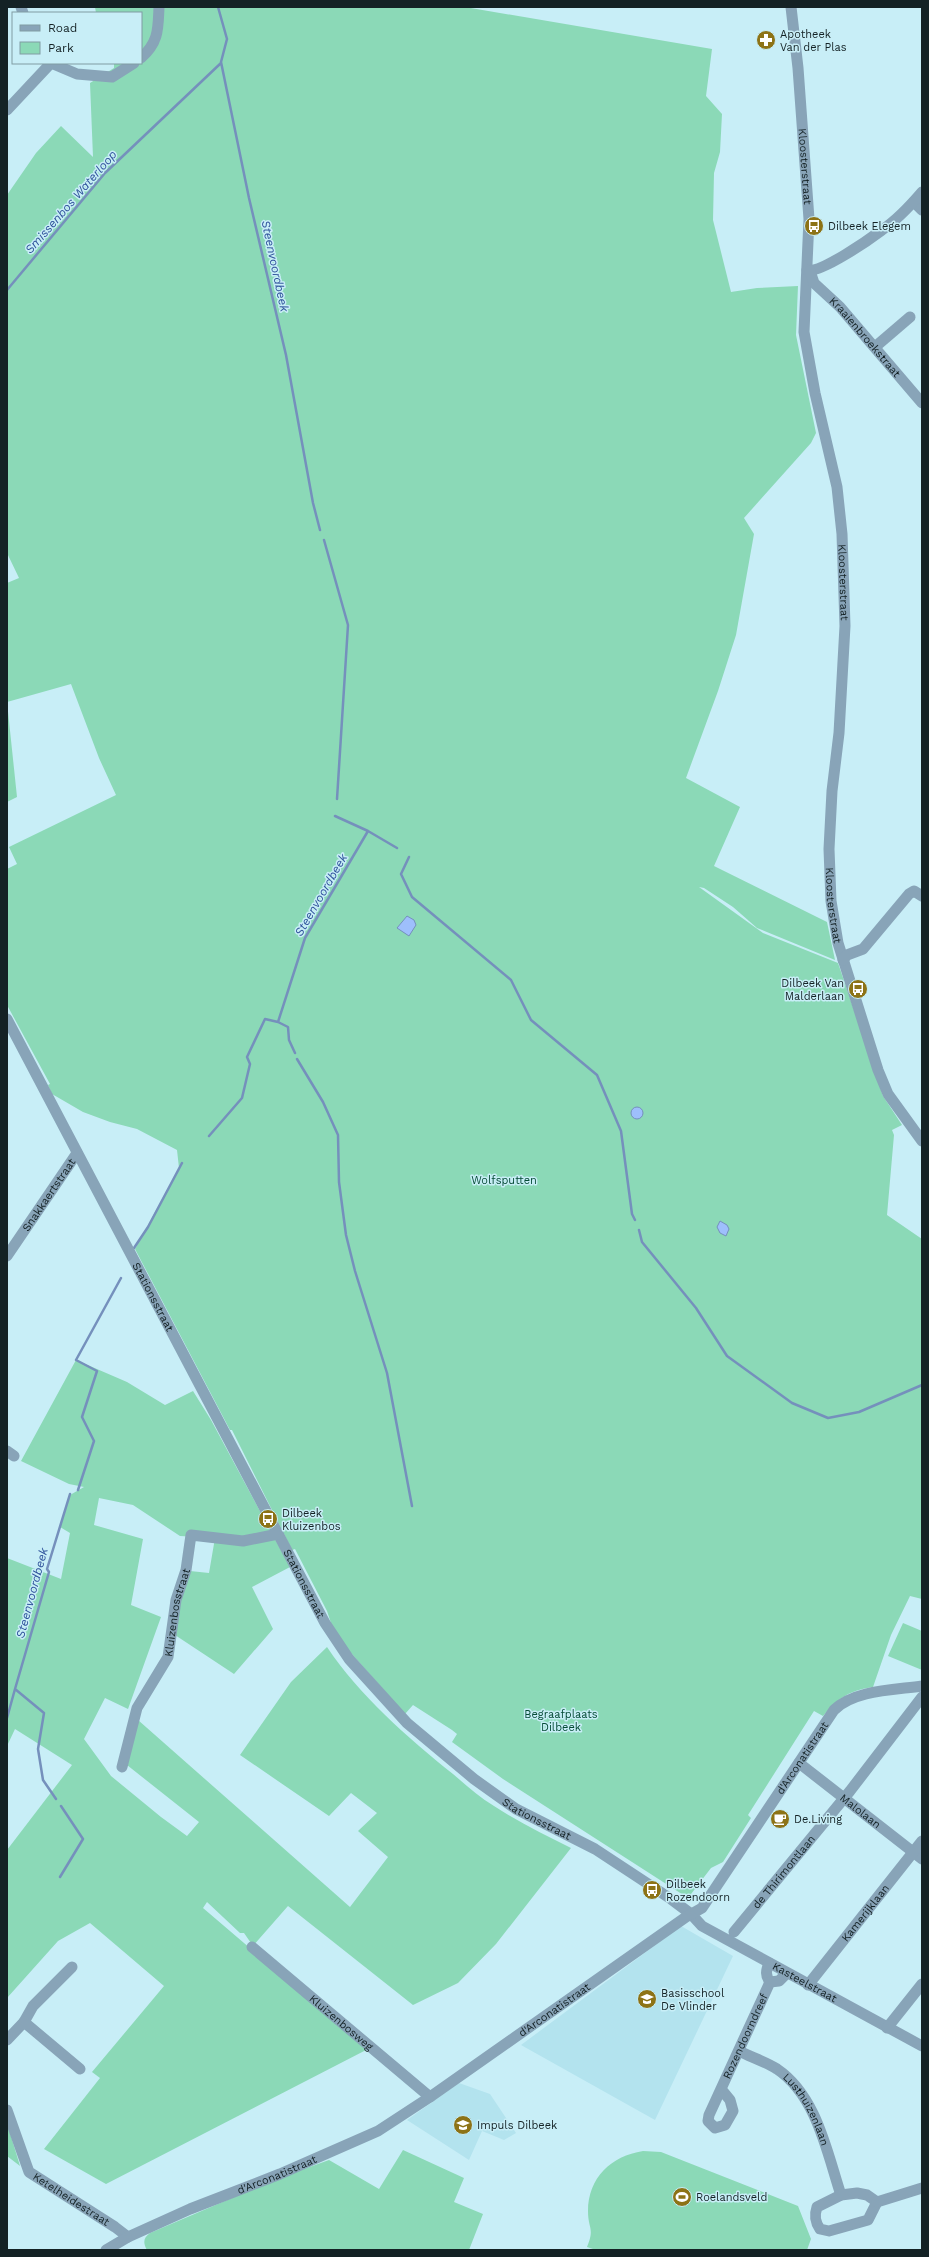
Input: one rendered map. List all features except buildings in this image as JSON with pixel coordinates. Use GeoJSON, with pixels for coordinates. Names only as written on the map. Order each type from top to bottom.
{"type":"FeatureCollection","features":[{"type":"Feature","properties":{"kind":"street"},"geometry":{"type":"LineString","coordinates":[[142,57],[151,49],[158,33],[159,7]]}},
{"type":"Feature","properties":{"kind":"street","name":"Kloosterstraat"},"geometry":{"type":"LineString","coordinates":[[791,7],[798,68],[809,218],[809,270],[804,332],[815,393],[837,487],[842,534],[845,634],[839,734],[832,791],[829,849],[831,901],[843,960],[878,1070],[888,1094],[922,1141]]}},
{"type":"Feature","properties":{"kind":"street"},"geometry":{"type":"LineString","coordinates":[[7,110],[50,64]]}},
{"type":"Feature","properties":{"kind":"street"},"geometry":{"type":"LineString","coordinates":[[53,64],[77,74],[112,77],[132,64]]}},
{"type":"Feature","properties":{"kind":"street"},"geometry":{"type":"LineString","coordinates":[[809,270],[825,266],[882,230],[914,202],[922,192]]}},
{"type":"Feature","properties":{"kind":"street"},"geometry":{"type":"LineString","coordinates":[[914,202],[922,210]]}},
{"type":"Feature","properties":{"kind":"street","name":"Kraaienbroekstraat"},"geometry":{"type":"LineString","coordinates":[[809,270],[814,283],[840,307],[922,403]]}},
{"type":"Feature","properties":{"kind":"street"},"geometry":{"type":"LineString","coordinates":[[875,347],[910,317]]}},
{"type":"Feature","properties":{"kind":"street"},"geometry":{"type":"LineString","coordinates":[[843,960],[847,955],[863,949],[908,894],[914,891],[922,896]]}},
{"type":"Feature","properties":{"kind":"street","name":"Stationsstraat"},"geometry":{"type":"LineString","coordinates":[[7,1019],[324,1623],[341,1649],[407,1723],[497,1797],[535,1819],[595,1849],[691,1914]]}},
{"type":"Feature","properties":{"kind":"street","name":"Snakkaertstraat"},"geometry":{"type":"LineString","coordinates":[[7,1256],[77,1153]]}},
{"type":"Feature","properties":{"kind":"street","name":"Kluizenbosstraat"},"geometry":{"type":"LineString","coordinates":[[122,1767],[137,1708],[168,1657],[176,1600],[186,1570],[191,1535],[243,1541],[278,1534]]}},
{"type":"Feature","properties":{"kind":"street","name":"d'Arconatistraat"},"geometry":{"type":"LineString","coordinates":[[106,2250],[128,2237],[190,2209],[280,2174],[378,2131],[430,2097],[691,1914],[702,1908],[834,1710],[844,1701],[860,1695],[922,1686]]}},
{"type":"Feature","properties":{"kind":"street","name":"de Thirimontlaan"},"geometry":{"type":"LineString","coordinates":[[734,1932],[844,1797],[922,1697]]}},
{"type":"Feature","properties":{"kind":"street","name":"Malolaan"},"geometry":{"type":"LineString","coordinates":[[799,1763],[918,1856]]}},
{"type":"Feature","properties":{"kind":"street","name":"Kamerijklaan"},"geometry":{"type":"LineString","coordinates":[[808,1985],[918,1856],[922,1841]]}},
{"type":"Feature","properties":{"kind":"street","name":"Kasteelstraat"},"geometry":{"type":"LineString","coordinates":[[691,1914],[702,1926],[922,2046]]}},
{"type":"Feature","properties":{"kind":"street","name":"Kluizenbosweg"},"geometry":{"type":"LineString","coordinates":[[252,1947],[430,2097]]}},
{"type":"Feature","properties":{"kind":"street","name":"Rozendoorndreef"},"geometry":{"type":"LineString","coordinates":[[769,1963],[766,1971],[767,1978],[770,1982]]}},
{"type":"Feature","properties":{"kind":"street"},"geometry":{"type":"LineString","coordinates":[[7,2040],[24,2022],[33,2006],[72,1967]]}},
{"type":"Feature","properties":{"kind":"street","name":"Rozendoorndreef"},"geometry":{"type":"LineString","coordinates":[[770,1982],[778,1981],[787,1972]]}},
{"type":"Feature","properties":{"kind":"street","name":"Rozendoorndreef"},"geometry":{"type":"LineString","coordinates":[[721,2090],[770,1982]]}},
{"type":"Feature","properties":{"kind":"street"},"geometry":{"type":"LineString","coordinates":[[888,2028],[922,1984]]}},
{"type":"Feature","properties":{"kind":"street"},"geometry":{"type":"LineString","coordinates":[[24,2022],[80,2069]]}},
{"type":"Feature","properties":{"kind":"street","name":"Lusthuizenlaan"},"geometry":{"type":"LineString","coordinates":[[739,2050],[777,2070],[795,2086],[810,2109],[818,2127],[841,2196]]}},
{"type":"Feature","properties":{"kind":"street","name":"Ketelheidestraat"},"geometry":{"type":"LineString","coordinates":[[7,2110],[29,2172],[115,2227],[128,2237]]}},
{"type":"Feature","properties":{"kind":"street"},"geometry":{"type":"LineString","coordinates":[[878,2202],[867,2195],[857,2193],[841,2196],[817,2207],[815,2215],[816,2223],[820,2229],[829,2231],[868,2220],[878,2202],[921,2190]]}},
{"type":"Feature","properties":{"kind":"shaded area","name":"Basisschool De Vlinder"},"geometry":{"type":"Polygon","coordinates":[[[681,1926],[733,1956],[655,2120],[521,2045],[681,1926]]]}},
{"type":"Feature","properties":{"kind":"shaded area","name":"Impuls Dilbeek"},"geometry":{"type":"Polygon","coordinates":[[[459,2083],[490,2094],[516,2133],[504,2140],[482,2131],[469,2160],[407,2120],[459,2083]]]}},
{"type":"Feature","properties":{"kind":"green space","name":"Wolfsputten"},"geometry":{"type":"Polygon","coordinates":[[[95,7],[465,7],[712,49],[706,96],[722,114],[720,152],[714,173],[713,220],[731,292],[757,288],[798,286],[796,335],[816,433],[811,443],[744,518],[754,534],[736,635],[718,691],[686,778],[740,807],[714,866],[827,922],[835,960],[757,928],[733,907],[704,888],[699,887],[763,933],[838,963],[883,1096],[902,1125],[892,1130],[894,1135],[887,1215],[922,1239],[922,1599],[910,1596],[891,1635],[873,1687],[845,1696],[834,1704],[823,1716],[814,1711],[748,1815],[751,1818],[723,1862],[711,1868],[688,1898],[503,1779],[452,1742],[457,1734],[452,1730],[413,1705],[405,1714],[335,1635],[327,1611],[295,1549],[292,1550],[232,1430],[230,1430],[135,1249],[179,1168],[177,1150],[137,1129],[110,1122],[83,1112],[52,1094],[48,1085],[50,1084],[7,1005],[7,869],[17,864],[9,847],[116,795],[99,758],[71,684],[7,702],[7,583],[19,578],[7,553],[7,195],[36,153],[61,126],[93,157],[90,83],[114,68],[114,64],[142,64],[142,12],[96,12],[95,7]]]}},
{"type":"Feature","properties":{"kind":"green space"},"geometry":{"type":"Polygon","coordinates":[[[7,702],[17,797],[7,802],[7,702]]]}},
{"type":"Feature","properties":{"kind":"green space"},"geometry":{"type":"Polygon","coordinates":[[[76,1360],[127,1382],[165,1405],[193,1391],[211,1420],[290,1567],[252,1587],[273,1629],[234,1674],[175,1635],[179,1601],[190,1571],[209,1573],[215,1538],[180,1536],[133,1505],[99,1498],[94,1525],[143,1539],[131,1605],[161,1617],[128,1709],[105,1698],[84,1739],[111,1776],[187,1836],[199,1822],[127,1765],[138,1720],[350,1907],[388,1857],[358,1831],[377,1813],[351,1793],[329,1816],[240,1755],[291,1682],[327,1647],[354,1682],[385,1715],[419,1746],[473,1791],[512,1817],[571,1848],[496,1944],[458,1983],[413,2005],[288,1906],[253,1946],[244,1933],[240,1933],[207,1902],[203,1908],[368,2049],[106,2184],[44,2149],[100,2078],[92,2072],[164,1986],[90,1923],[58,1941],[7,1998],[7,1850],[72,1765],[15,1729],[7,1746],[7,1558],[61,1579],[70,1533],[60,1527],[70,1495],[84,1487],[69,1484],[21,1461],[76,1360]]]}},
{"type":"Feature","properties":{"kind":"green space"},"geometry":{"type":"Polygon","coordinates":[[[903,1623],[922,1631],[922,1670],[888,1656],[903,1623]]]}},
{"type":"Feature","properties":{"kind":"green space"},"geometry":{"type":"Polygon","coordinates":[[[7,2123],[20,2166],[7,2156],[7,2123]]]}},
{"type":"Feature","properties":{"kind":"green space"},"geometry":{"type":"Polygon","coordinates":[[[403,2150],[464,2178],[454,2202],[483,2214],[469,2250],[147,2250],[145,2245],[144,2241],[150,2233],[274,2180],[329,2160],[379,2189],[403,2150]]]}},
{"type":"Feature","properties":{"kind":"green space","name":"Roelandsveld"},"geometry":{"type":"Polygon","coordinates":[[[643,2151],[661,2152],[798,2206],[811,2239],[807,2250],[596,2250],[587,2247],[591,2236],[588,2217],[589,2199],[592,2188],[597,2179],[612,2163],[631,2154],[643,2151]]]}},
{"type":"Feature","properties":{"kind":"water"},"geometry":{"type":"Polygon","coordinates":[[[407,916],[414,920],[416,925],[409,936],[397,928],[407,916]]]}},
{"type":"Feature","properties":{"kind":"water"},"geometry":{"type":"Polygon","coordinates":[[[635,1107],[639,1107],[643,1113],[639,1119],[635,1119],[631,1115],[631,1111],[635,1107]]]}},
{"type":"Feature","properties":{"kind":"water"},"geometry":{"type":"Polygon","coordinates":[[[720,1221],[727,1225],[729,1229],[726,1236],[720,1233],[717,1227],[720,1221]]]}},
{"type":"Feature","properties":{"kind":"waterway","name":"Steenvoordbeek"},"geometry":{"type":"LineString","coordinates":[[218,7],[227,39],[221,62],[249,198],[286,355],[313,503],[320,530]]}},
{"type":"Feature","properties":{"kind":"waterway","name":"Smissenbos Waterloop"},"geometry":{"type":"LineString","coordinates":[[7,290],[105,173],[221,63]]}},
{"type":"Feature","properties":{"kind":"waterway","name":"Steenvoordbeek"},"geometry":{"type":"LineString","coordinates":[[324,540],[348,625],[337,799]]}},
{"type":"Feature","properties":{"kind":"waterway","name":"Steenvoordbeek"},"geometry":{"type":"LineString","coordinates":[[209,1136],[242,1098],[250,1064],[247,1057],[265,1019],[278,1022],[305,938],[368,831],[335,816]]}},
{"type":"Feature","properties":{"kind":"waterway"},"geometry":{"type":"LineString","coordinates":[[368,831],[397,848]]}},
{"type":"Feature","properties":{"kind":"waterway"},"geometry":{"type":"LineString","coordinates":[[409,857],[401,874],[412,897],[511,980],[531,1020],[597,1075],[621,1131],[632,1214],[635,1220]]}},
{"type":"Feature","properties":{"kind":"waterway"},"geometry":{"type":"LineString","coordinates":[[278,1022],[288,1027],[289,1040],[295,1053]]}},
{"type":"Feature","properties":{"kind":"waterway"},"geometry":{"type":"LineString","coordinates":[[297,1059],[323,1102],[338,1135],[339,1182],[346,1235],[355,1271],[387,1373],[412,1506]]}},
{"type":"Feature","properties":{"kind":"waterway","name":"Steenvoordbeek"},"geometry":{"type":"LineString","coordinates":[[134,1248],[148,1227],[182,1163]]}},
{"type":"Feature","properties":{"kind":"waterway"},"geometry":{"type":"LineString","coordinates":[[639,1230],[642,1242],[696,1308],[727,1356],[792,1403],[828,1418],[859,1412],[922,1385]]}},
{"type":"Feature","properties":{"kind":"waterway","name":"Steenvoordbeek"},"geometry":{"type":"LineString","coordinates":[[78,1490],[94,1441],[82,1417],[97,1371],[76,1360],[121,1278]]}},
{"type":"Feature","properties":{"kind":"waterway","name":"Steenvoordbeek"},"geometry":{"type":"LineString","coordinates":[[56,1799],[43,1780],[38,1749],[44,1713],[15,1689],[49,1572],[47,1569],[70,1494]]}},
{"type":"Feature","properties":{"kind":"waterway"},"geometry":{"type":"LineString","coordinates":[[7,1718],[15,1689]]}},
{"type":"Feature","properties":{"kind":"waterway","name":"Steenvoordbeek"},"geometry":{"type":"LineString","coordinates":[[60,1877],[83,1839],[61,1806]]}},
{"type":"Feature","properties":{"kind":"place","name":"Apotheek Van der Plas"},"geometry":{"type":"Point","coordinates":[766,40]}},
{"type":"Feature","properties":{"kind":"place","name":"Dilbeek Elegem"},"geometry":{"type":"Point","coordinates":[814,226]}},
{"type":"Feature","properties":{"kind":"place","name":"Dilbeek Van Malderlaan"},"geometry":{"type":"Point","coordinates":[858,989]}},
{"type":"Feature","properties":{"kind":"place","name":"Dilbeek Kluizenbos"},"geometry":{"type":"Point","coordinates":[268,1519]}},
{"type":"Feature","properties":{"kind":"place","name":"De.Living"},"geometry":{"type":"Point","coordinates":[780,1819]}},
{"type":"Feature","properties":{"kind":"place","name":"Dilbeek Rozendoorn"},"geometry":{"type":"Point","coordinates":[652,1890]}},
{"type":"Feature","properties":{"kind":"place","name":"Basisschool De Vlinder"},"geometry":{"type":"Point","coordinates":[647,1999]}},
{"type":"Feature","properties":{"kind":"place","name":"Impuls Dilbeek"},"geometry":{"type":"Point","coordinates":[463,2125]}},
{"type":"Feature","properties":{"kind":"place","name":"Roelandsveld"},"geometry":{"type":"Point","coordinates":[682,2197]}},
{"type":"Feature","properties":{"kind":"park label","name":"Begraafplaats Dilbeek"},"geometry":{"type":"Point","coordinates":[561,1720]}}]}
